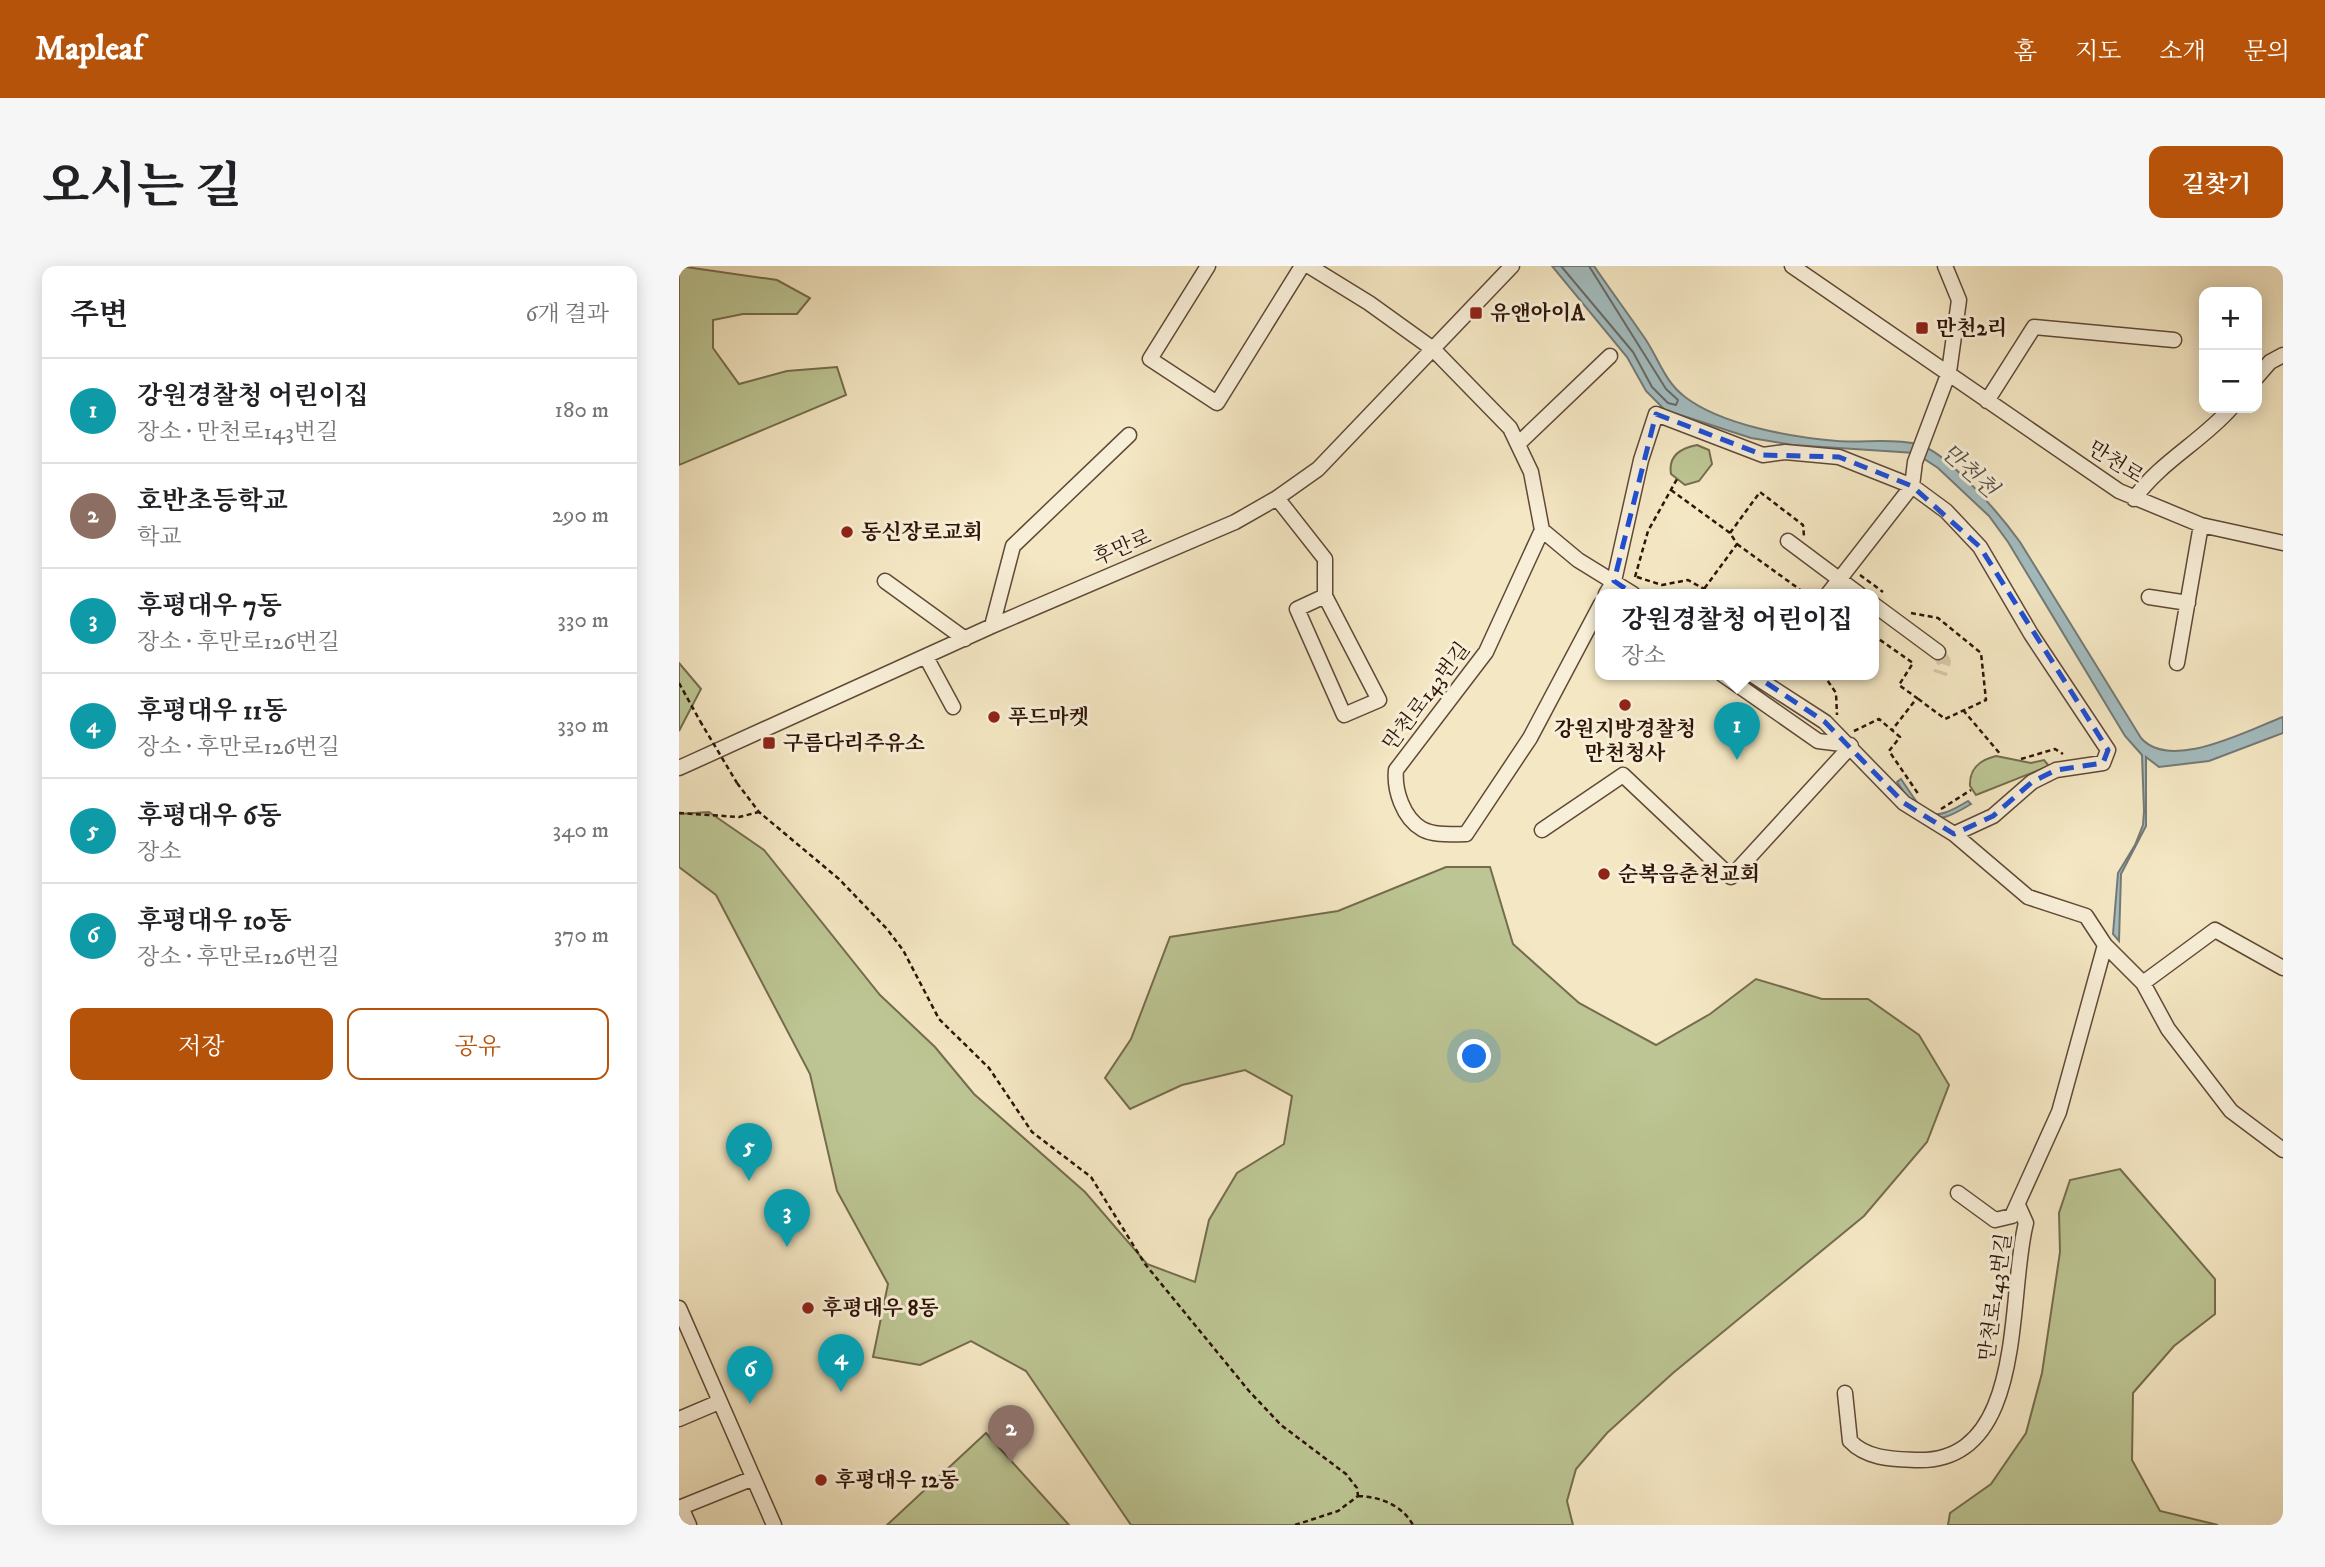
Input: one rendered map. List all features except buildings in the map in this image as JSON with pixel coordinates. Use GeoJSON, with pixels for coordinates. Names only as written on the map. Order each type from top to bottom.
{"type":"FeatureCollection","features":[{"type":"Feature","properties":{"kind":"street"},"geometry":{"type":"LineString","coordinates":[[1208,266],[1150,359],[1217,403],[1302,266]]}},
{"type":"Feature","properties":{"kind":"street"},"geometry":{"type":"LineString","coordinates":[[1309,266],[1369,303],[1433,349],[1510,428],[1531,472],[1542,530],[1610,587],[1641,460],[1656,414],[1763,455],[1785,452],[1839,457],[1912,486],[1953,517],[1980,547],[2031,634],[2108,750],[2103,763],[2056,770],[2032,782],[1993,816],[1954,834]]}},
{"type":"Feature","properties":{"kind":"street","name":"후만로"},"geometry":{"type":"LineString","coordinates":[[679,768],[992,626],[1235,522],[1277,498],[1318,469],[1512,266]]}},
{"type":"Feature","properties":{"kind":"street","name":"만천로"},"geometry":{"type":"LineString","coordinates":[[1792,266],[2134,499],[2201,525],[2282,543]]}},
{"type":"Feature","properties":{"kind":"street"},"geometry":{"type":"LineString","coordinates":[[1832,589],[1912,486],[1915,462],[1949,372],[1959,300],[1945,266]]}},
{"type":"Feature","properties":{"kind":"street"},"geometry":{"type":"LineString","coordinates":[[1987,401],[2034,327],[2174,340]]}},
{"type":"Feature","properties":{"kind":"street"},"geometry":{"type":"LineString","coordinates":[[2262,371],[2270,362],[2283,355]]}},
{"type":"Feature","properties":{"kind":"street"},"geometry":{"type":"LineString","coordinates":[[1518,444],[1610,356]]}},
{"type":"Feature","properties":{"kind":"street"},"geometry":{"type":"LineString","coordinates":[[2134,499],[2149,477],[2226,413]]}},
{"type":"Feature","properties":{"kind":"street"},"geometry":{"type":"LineString","coordinates":[[992,626],[1013,547],[1129,435]]}},
{"type":"Feature","properties":{"kind":"street"},"geometry":{"type":"LineString","coordinates":[[1277,498],[1325,559],[1325,596],[1379,700],[1344,716],[1297,609],[1325,596]]}},
{"type":"Feature","properties":{"kind":"street"},"geometry":{"type":"LineString","coordinates":[[2177,663],[2201,525]]}},
{"type":"Feature","properties":{"kind":"street","name":"만천로143번길"},"geometry":{"type":"LineString","coordinates":[[1542,530],[1486,652],[1396,770],[1398,797],[1420,828],[1438,834],[1466,834],[1530,738],[1595,615]]}},
{"type":"Feature","properties":{"kind":"street"},"geometry":{"type":"LineString","coordinates":[[1788,541],[1852,589]]}},
{"type":"Feature","properties":{"kind":"street"},"geometry":{"type":"LineString","coordinates":[[885,581],[965,639]]}},
{"type":"Feature","properties":{"kind":"street"},"geometry":{"type":"LineString","coordinates":[[2149,597],[2188,603]]}},
{"type":"Feature","properties":{"kind":"street"},"geometry":{"type":"LineString","coordinates":[[1879,608],[1938,652]]}},
{"type":"Feature","properties":{"kind":"street"},"geometry":{"type":"LineString","coordinates":[[926,657],[953,707]]}},
{"type":"Feature","properties":{"kind":"street"},"geometry":{"type":"LineString","coordinates":[[1731,680],[1818,741],[1851,746]]}},
{"type":"Feature","properties":{"kind":"street"},"geometry":{"type":"LineString","coordinates":[[1762,680],[1825,722],[1904,803],[1954,834],[2028,897],[2086,916],[2105,945],[2143,983],[2168,1029],[2231,1111],[2283,1150]]}},
{"type":"Feature","properties":{"kind":"street"},"geometry":{"type":"LineString","coordinates":[[1542,830],[1623,775],[1731,877],[1851,746]]}},
{"type":"Feature","properties":{"kind":"street"},"geometry":{"type":"LineString","coordinates":[[2143,983],[2215,930],[2283,968]]}},
{"type":"Feature","properties":{"kind":"street","name":"만천로143번길"},"geometry":{"type":"LineString","coordinates":[[1845,1393],[1850,1441],[1866,1453],[1893,1459],[1933,1458],[1965,1447],[1980,1433],[1996,1405],[2005,1379],[2026,1223],[2018,1205],[2059,1112],[2105,945]]}},
{"type":"Feature","properties":{"kind":"street"},"geometry":{"type":"LineString","coordinates":[[1958,1193],[1995,1220],[2009,1219],[2018,1205]]}},
{"type":"Feature","properties":{"kind":"street"},"geometry":{"type":"LineString","coordinates":[[679,1308],[751,1479],[774,1525]]}},
{"type":"Feature","properties":{"kind":"street"},"geometry":{"type":"LineString","coordinates":[[679,1419],[719,1402]]}},
{"type":"Feature","properties":{"kind":"street"},"geometry":{"type":"LineString","coordinates":[[689,1525],[680,1507],[751,1479]]}},
{"type":"Feature","properties":{"kind":"path"},"geometry":{"type":"LineString","coordinates":[[1637,577],[1648,531],[1677,479]]}},
{"type":"Feature","properties":{"kind":"path"},"geometry":{"type":"LineString","coordinates":[[1671,490],[1730,533],[1737,544],[1799,589]]}},
{"type":"Feature","properties":{"kind":"path"},"geometry":{"type":"LineString","coordinates":[[1610,587],[1637,577],[1662,585],[1688,580],[1704,589],[1737,544]]}},
{"type":"Feature","properties":{"kind":"path"},"geometry":{"type":"LineString","coordinates":[[1879,639],[1913,663],[1899,685],[1917,698],[1892,730]]}},
{"type":"Feature","properties":{"kind":"path"},"geometry":{"type":"LineString","coordinates":[[1827,680],[1836,693],[1840,722]]}},
{"type":"Feature","properties":{"kind":"path"},"geometry":{"type":"LineString","coordinates":[[679,683],[737,783],[759,812],[839,879],[887,929],[903,950],[939,1019],[989,1068],[1032,1132],[1091,1177],[1145,1264],[1249,1391],[1281,1425],[1346,1474],[1357,1488],[1358,1496]]}},
{"type":"Feature","properties":{"kind":"path"},"geometry":{"type":"LineString","coordinates":[[1963,710],[2001,755]]}},
{"type":"Feature","properties":{"kind":"path"},"geometry":{"type":"LineString","coordinates":[[1849,730],[1856,731],[1879,719],[1900,737],[1889,751],[1924,802]]}},
{"type":"Feature","properties":{"kind":"path"},"geometry":{"type":"LineString","coordinates":[[1934,808],[1946,808],[1971,790]]}},
{"type":"Feature","properties":{"kind":"path"},"geometry":{"type":"LineString","coordinates":[[679,813],[739,817],[759,812]]}},
{"type":"Feature","properties":{"kind":"path"},"geometry":{"type":"LineString","coordinates":[[1295,1525],[1338,1511],[1358,1496],[1378,1499],[1397,1507],[1413,1525]]}},
{"type":"Feature","properties":{"kind":"highlighted area"},"geometry":{"type":"Polygon","coordinates":[[[1656,414],[1763,455],[1839,457],[1912,486],[1980,547],[2108,750],[2103,763],[2056,770],[2032,782],[1993,816],[1954,834],[1904,803],[1825,722],[1614,581],[1656,414]]]}},
{"type":"Feature","properties":{"kind":"green space"},"geometry":{"type":"Polygon","coordinates":[[[679,266],[777,280],[810,298],[797,314],[743,314],[713,320],[713,348],[739,384],[787,371],[837,367],[846,395],[679,465],[679,266]]]}},
{"type":"Feature","properties":{"kind":"green space"},"geometry":{"type":"Polygon","coordinates":[[[1697,445],[1709,450],[1712,464],[1699,481],[1685,485],[1671,474],[1672,462],[1681,451],[1697,445]]]}},
{"type":"Feature","properties":{"kind":"green space"},"geometry":{"type":"Polygon","coordinates":[[[679,663],[701,689],[679,731],[679,663]]]}},
{"type":"Feature","properties":{"kind":"green space"},"geometry":{"type":"Polygon","coordinates":[[[1996,756],[2031,763],[2044,760],[2049,766],[1976,795],[1970,786],[1971,774],[1980,763],[1996,756]]]}},
{"type":"Feature","properties":{"kind":"green space"},"geometry":{"type":"Polygon","coordinates":[[[709,812],[764,850],[880,995],[935,1047],[974,1094],[1085,1192],[1147,1264],[1195,1282],[1209,1220],[1237,1173],[1284,1144],[1292,1096],[1245,1070],[1182,1085],[1130,1109],[1105,1078],[1131,1039],[1170,937],[1338,911],[1446,867],[1490,867],[1513,944],[1579,1003],[1656,1045],[1710,1014],[1756,979],[1822,999],[1868,999],[1919,1035],[1949,1085],[1927,1142],[1864,1216],[1673,1373],[1607,1433],[1576,1469],[1567,1501],[1573,1525],[1131,1525],[1026,1371],[971,1341],[920,1365],[873,1357],[888,1284],[837,1191],[810,1074],[716,895],[679,867],[679,814],[709,812]]]}},
{"type":"Feature","properties":{"kind":"green space"},"geometry":{"type":"Polygon","coordinates":[[[2120,1169],[2215,1279],[2215,1314],[2174,1346],[2133,1393],[2132,1460],[2160,1511],[2218,1525],[1948,1525],[1950,1513],[1991,1484],[2026,1433],[2042,1373],[2060,1252],[2059,1213],[2070,1180],[2120,1169]]]}},
{"type":"Feature","properties":{"kind":"green space"},"geometry":{"type":"Polygon","coordinates":[[[986,1433],[1069,1525],[887,1525],[986,1433]]]}},
{"type":"Feature","properties":{"kind":"water"},"geometry":{"type":"Polygon","coordinates":[[[1552,266],[1594,266],[1646,340],[1672,385],[1700,407],[1737,422],[1778,433],[1837,441],[1907,442],[1929,449],[1943,458],[1987,502],[2020,542],[2141,738],[2154,747],[2171,751],[2190,750],[2231,738],[2283,717],[2283,733],[2209,761],[2159,767],[2146,757],[2146,826],[2121,874],[2119,941],[2113,934],[2118,873],[2135,845],[2143,825],[2142,755],[2125,736],[2008,542],[1989,516],[1938,468],[1915,453],[1793,445],[1751,438],[1665,410],[1646,391],[1627,357],[1552,266]]]}},
{"type":"Feature","properties":{"kind":"water"},"geometry":{"type":"Polygon","coordinates":[[[1901,779],[1916,801],[1928,812],[1944,813],[1968,801],[1971,804],[1945,817],[1928,817],[1921,813],[1906,795],[1897,782],[1901,779]]]}},
{"type":"Feature","properties":{"kind":"tunnel"},"geometry":{"type":"LineString","coordinates":[[1938,652],[1944,662],[1940,674]]}},
{"type":"Feature","properties":{"kind":"place","name":"유앤아이A"},"geometry":{"type":"Point","coordinates":[1476,313]}},
{"type":"Feature","properties":{"kind":"place","name":"만천2리"},"geometry":{"type":"Point","coordinates":[1922,328]}},
{"type":"Feature","properties":{"kind":"place","name":"동신장로교회"},"geometry":{"type":"Point","coordinates":[847,532]}},
{"type":"Feature","properties":{"kind":"place","name":"강원지방경찰청 만천청사"},"geometry":{"type":"Point","coordinates":[1625,705]}},
{"type":"Feature","properties":{"kind":"place","name":"푸드마켓"},"geometry":{"type":"Point","coordinates":[994,717]}},
{"type":"Feature","properties":{"kind":"place","name":"구름다리주유소"},"geometry":{"type":"Point","coordinates":[769,743]}},
{"type":"Feature","properties":{"kind":"place","name":"강원경찰청 어린이집"},"geometry":{"type":"Point","coordinates":[1737,760]}},
{"type":"Feature","properties":{"kind":"place","name":"순복음춘천교회"},"geometry":{"type":"Point","coordinates":[1604,874]}},
{"type":"Feature","properties":{"kind":"place","name":"후평대우 6동"},"geometry":{"type":"Point","coordinates":[749,1181]}},
{"type":"Feature","properties":{"kind":"place","name":"후평대우 7동"},"geometry":{"type":"Point","coordinates":[787,1247]}},
{"type":"Feature","properties":{"kind":"place","name":"후평대우 8동"},"geometry":{"type":"Point","coordinates":[808,1308]}},
{"type":"Feature","properties":{"kind":"place","name":"후평대우 11동"},"geometry":{"type":"Point","coordinates":[841,1392]}},
{"type":"Feature","properties":{"kind":"place","name":"후평대우 10동"},"geometry":{"type":"Point","coordinates":[750,1404]}},
{"type":"Feature","properties":{"kind":"place","name":"호반초등학교"},"geometry":{"type":"Point","coordinates":[1011,1463]}},
{"type":"Feature","properties":{"kind":"place","name":"후평대우 12동"},"geometry":{"type":"Point","coordinates":[821,1480]}},
{"type":"Feature","properties":{"kind":"water label","name":"만천천"},"geometry":{"type":"Point","coordinates":[1970,470]}}]}
